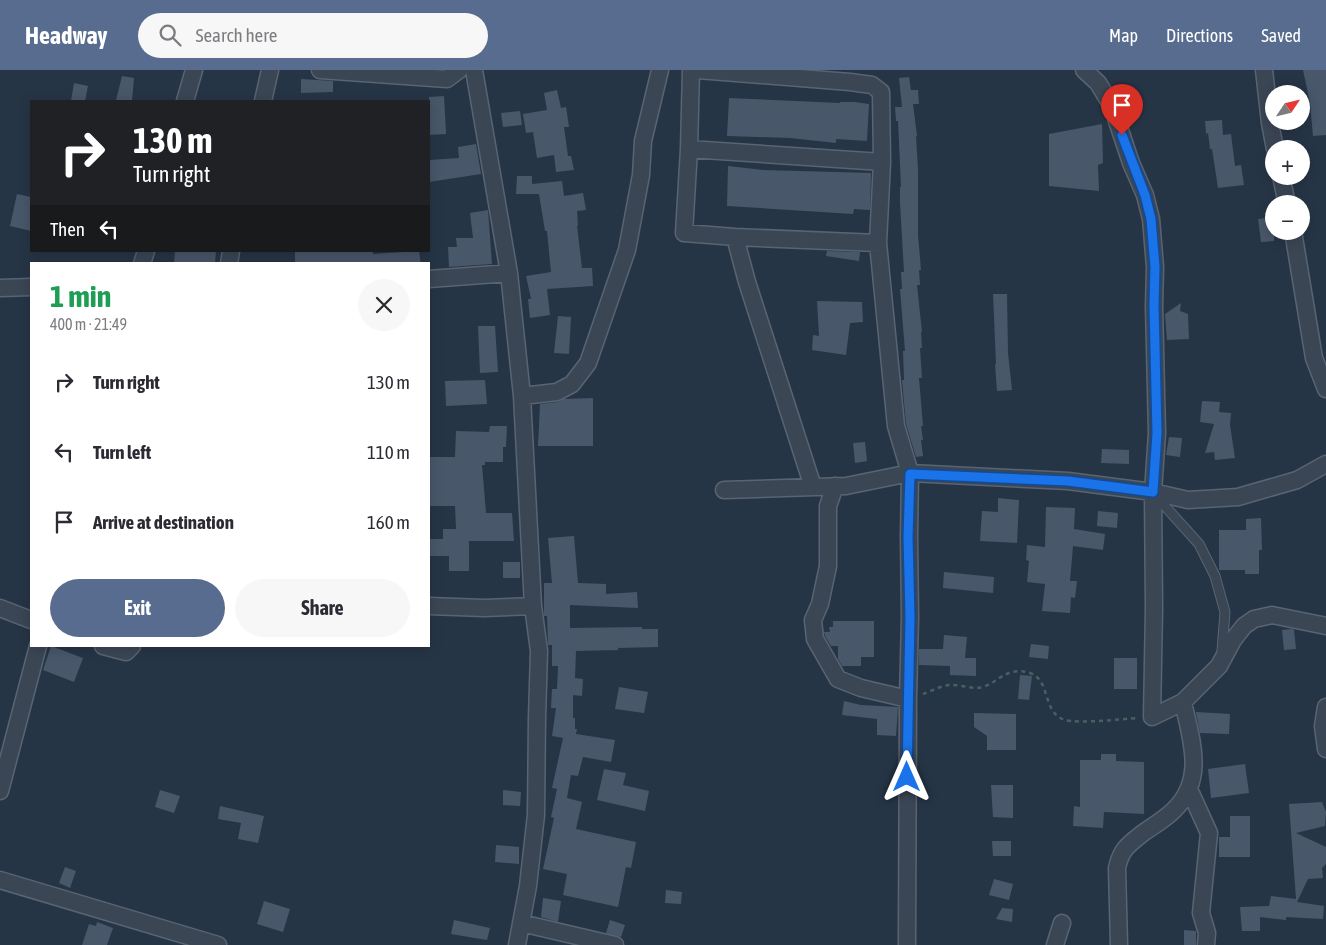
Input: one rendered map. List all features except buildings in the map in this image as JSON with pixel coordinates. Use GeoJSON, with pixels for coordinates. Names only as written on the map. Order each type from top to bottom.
{"type":"FeatureCollection","features":[{"type":"Feature","properties":{"kind":"street"},"geometry":{"type":"LineString","coordinates":[[185,100],[194,70]]}},
{"type":"Feature","properties":{"kind":"street"},"geometry":{"type":"LineString","coordinates":[[263,100],[270,70]]}},
{"type":"Feature","properties":{"kind":"street"},"geometry":{"type":"LineString","coordinates":[[320,70],[447,78],[460,70]]}},
{"type":"Feature","properties":{"kind":"street"},"geometry":{"type":"LineString","coordinates":[[474,70],[509,273],[522,396],[533,606],[539,651],[536,815],[518,945]]}},
{"type":"Feature","properties":{"kind":"street"},"geometry":{"type":"LineString","coordinates":[[522,396],[557,392],[572,384],[588,363],[627,250],[641,175],[643,141],[660,70]]}},
{"type":"Feature","properties":{"kind":"street"},"geometry":{"type":"LineString","coordinates":[[691,70],[690,149],[684,233],[878,243]]}},
{"type":"Feature","properties":{"kind":"street"},"geometry":{"type":"LineString","coordinates":[[698,70],[872,86],[881,92],[882,162],[878,243],[896,426],[910,474],[908,537],[910,617],[907,945]]}},
{"type":"Feature","properties":{"kind":"street"},"geometry":{"type":"LineString","coordinates":[[1084,70],[1098,83],[1112,106],[1145,195],[1151,219],[1155,267],[1157,433],[1153,492],[1154,608],[1152,717],[1183,702],[1219,666],[1233,640],[1244,626],[1254,618],[1272,615],[1326,626]]}},
{"type":"Feature","properties":{"kind":"street"},"geometry":{"type":"LineString","coordinates":[[1264,70],[1273,140]]}},
{"type":"Feature","properties":{"kind":"street"},"geometry":{"type":"LineString","coordinates":[[690,149],[882,162]]}},
{"type":"Feature","properties":{"kind":"street"},"geometry":{"type":"LineString","coordinates":[[735,237],[747,282],[812,487]]}},
{"type":"Feature","properties":{"kind":"street"},"geometry":{"type":"LineString","coordinates":[[1294,240],[1314,358],[1326,389]]}},
{"type":"Feature","properties":{"kind":"street"},"geometry":{"type":"LineString","coordinates":[[430,279],[509,273]]}},
{"type":"Feature","properties":{"kind":"street"},"geometry":{"type":"LineString","coordinates":[[0,288],[30,288]]}},
{"type":"Feature","properties":{"kind":"street"},"geometry":{"type":"LineString","coordinates":[[724,490],[846,486],[910,474],[1068,481],[1153,492],[1188,500],[1238,496],[1297,480],[1326,464]]}},
{"type":"Feature","properties":{"kind":"street"},"geometry":{"type":"LineString","coordinates":[[835,486],[828,506],[828,566],[820,604],[813,620],[815,639],[838,679],[860,688],[908,699]]}},
{"type":"Feature","properties":{"kind":"street"},"geometry":{"type":"LineString","coordinates":[[430,606],[484,608],[533,606]]}},
{"type":"Feature","properties":{"kind":"street"},"geometry":{"type":"LineString","coordinates":[[0,608],[30,620]]}},
{"type":"Feature","properties":{"kind":"street"},"geometry":{"type":"LineString","coordinates":[[0,790],[38,647]]}},
{"type":"Feature","properties":{"kind":"street"},"geometry":{"type":"LineString","coordinates":[[107,647],[126,652],[131,647]]}},
{"type":"Feature","properties":{"kind":"street"},"geometry":{"type":"LineString","coordinates":[[1119,945],[1117,868],[1119,857],[1125,847],[1174,810],[1192,784],[1194,755],[1183,702]]}},
{"type":"Feature","properties":{"kind":"street"},"geometry":{"type":"LineString","coordinates":[[1326,707],[1324,726],[1326,749]]}},
{"type":"Feature","properties":{"kind":"street"},"geometry":{"type":"LineString","coordinates":[[1189,789],[1209,833],[1201,913],[1206,933],[1206,945]]}},
{"type":"Feature","properties":{"kind":"street"},"geometry":{"type":"LineString","coordinates":[[0,880],[218,945]]}},
{"type":"Feature","properties":{"kind":"street"},"geometry":{"type":"LineString","coordinates":[[521,923],[615,945]]}},
{"type":"Feature","properties":{"kind":"street"},"geometry":{"type":"LineString","coordinates":[[1055,945],[1062,923]]}},
{"type":"Feature","properties":{"kind":"lane"},"geometry":{"type":"LineString","coordinates":[[1153,492],[1199,544],[1215,576],[1225,612],[1223,645],[1219,666]]}},
{"type":"Feature","properties":{"kind":"path"},"geometry":{"type":"LineString","coordinates":[[908,699],[949,685],[982,687],[1003,674],[1017,672],[1029,673],[1037,677],[1043,686],[1053,712],[1066,720],[1152,717]]}},
{"type":"Feature","properties":{"kind":"route"},"geometry":{"type":"LineString","coordinates":[[907,777],[910,474],[1068,481],[1153,492],[1157,433],[1155,267],[1151,219],[1145,195],[1122,135]]}}]}
